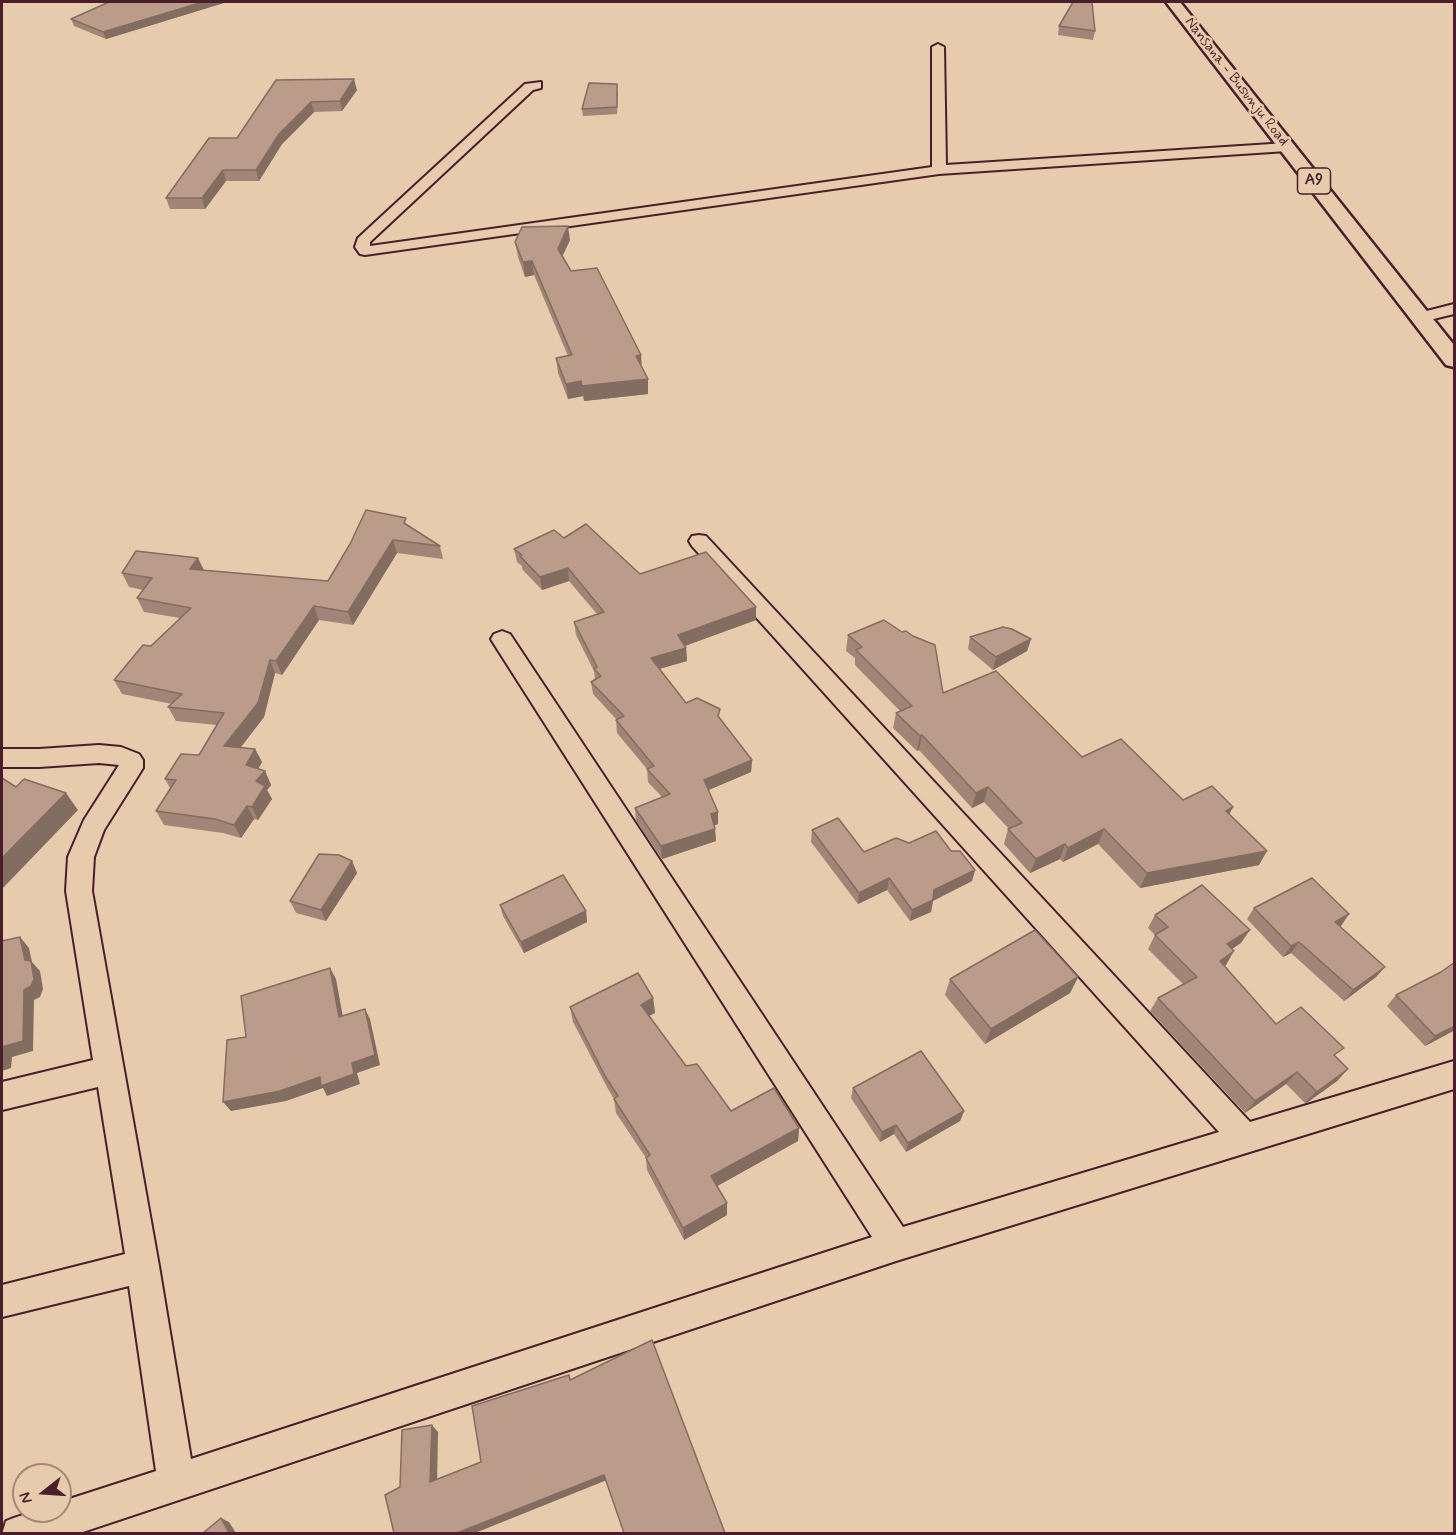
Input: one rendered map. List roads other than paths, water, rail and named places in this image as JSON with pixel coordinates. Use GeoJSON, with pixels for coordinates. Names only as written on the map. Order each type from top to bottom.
{"type":"FeatureCollection","features":[{"type":"Feature","properties":{"kind":"main road","name":"Nansana - Busunju Road"},"geometry":{"type":"LineString","coordinates":[[1173,2],[1455,360]]}},
{"type":"Feature","properties":{"kind":"street"},"geometry":{"type":"LineString","coordinates":[[938,47],[939,170]]}},
{"type":"Feature","properties":{"kind":"street"},"geometry":{"type":"LineString","coordinates":[[537,86],[529,87],[363,241],[362,247],[365,251],[939,170],[1287,147]]}},
{"type":"Feature","properties":{"kind":"street"},"geometry":{"type":"LineString","coordinates":[[1421,317],[1455,309]]}},
{"type":"Feature","properties":{"kind":"street"},"geometry":{"type":"LineString","coordinates":[[699,541],[1245,1139]]}},
{"type":"Feature","properties":{"kind":"street"},"geometry":{"type":"LineString","coordinates":[[502,639],[896,1245]]}},
{"type":"Feature","properties":{"kind":"street"},"geometry":{"type":"LineString","coordinates":[[2,758],[93,753],[122,756],[131,760],[130,768],[93,827],[81,856],[79,891],[143,1266],[176,1482]]}},
{"type":"Feature","properties":{"kind":"street"},"geometry":{"type":"LineString","coordinates":[[2,1096],[110,1070]]}},
{"type":"Feature","properties":{"kind":"street"},"geometry":{"type":"LineString","coordinates":[[19,1533],[896,1245],[1455,1075]]}},
{"type":"Feature","properties":{"kind":"street"},"geometry":{"type":"LineString","coordinates":[[2,1301],[143,1266]]}}]}
